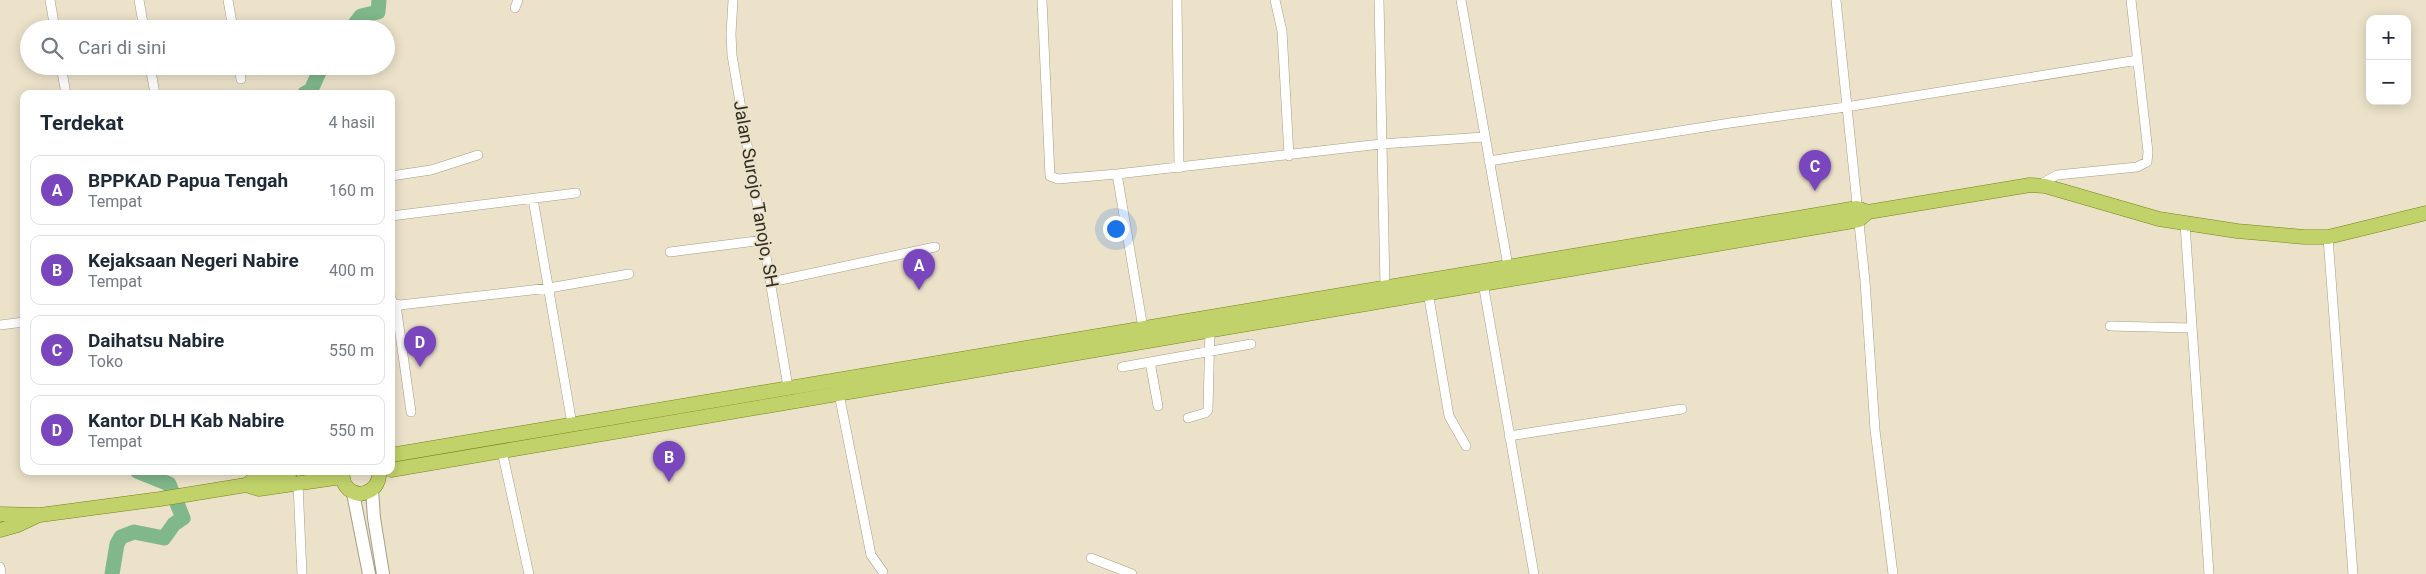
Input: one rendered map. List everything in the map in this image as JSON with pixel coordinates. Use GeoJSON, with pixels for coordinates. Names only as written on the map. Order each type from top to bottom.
{"type":"FeatureCollection","features":[{"type":"Feature","properties":{"kind":"main road"},"geometry":{"type":"LineString","coordinates":[[395,469],[839,394],[1385,287],[1508,266],[2040,185],[2130,212],[2185,224],[2237,231],[2328,237],[2426,213]]}},
{"type":"Feature","properties":{"kind":"main road"},"geometry":{"type":"LineString","coordinates":[[395,454],[1143,328],[1209,323],[1483,283],[1861,213]]}},
{"type":"Feature","properties":{"kind":"main road"},"geometry":{"type":"LineString","coordinates":[[884,371],[887,385]]}},
{"type":"Feature","properties":{"kind":"main road"},"geometry":{"type":"LineString","coordinates":[[647,411],[650,426]]}},
{"type":"Feature","properties":{"kind":"main road"},"geometry":{"type":"LineString","coordinates":[[0,514],[40,514],[160,499],[246,485],[257,477],[268,475]]}},
{"type":"Feature","properties":{"kind":"main road"},"geometry":{"type":"LineString","coordinates":[[246,485],[259,489],[298,484],[338,475]]}},
{"type":"Feature","properties":{"kind":"main road"},"geometry":{"type":"LineString","coordinates":[[342,475],[344,483],[352,492],[369,574]]}},
{"type":"Feature","properties":{"kind":"main road"},"geometry":{"type":"LineString","coordinates":[[382,475],[372,490],[374,518],[383,574]]}},
{"type":"Feature","properties":{"kind":"main road"},"geometry":{"type":"LineString","coordinates":[[352,492],[360,494],[372,490]]}},
{"type":"Feature","properties":{"kind":"main road"},"geometry":{"type":"LineString","coordinates":[[0,530],[18,525],[40,514]]}},
{"type":"Feature","properties":{"kind":"street"},"geometry":{"type":"LineString","coordinates":[[50,0],[53,20]]}},
{"type":"Feature","properties":{"kind":"street"},"geometry":{"type":"LineString","coordinates":[[139,0],[142,20]]}},
{"type":"Feature","properties":{"kind":"street"},"geometry":{"type":"LineString","coordinates":[[228,0],[231,20]]}},
{"type":"Feature","properties":{"kind":"street","name":"Jalan Surojo Tanojo, SH"},"geometry":{"type":"LineString","coordinates":[[733,0],[732,55],[788,387]]}},
{"type":"Feature","properties":{"kind":"street"},"geometry":{"type":"LineString","coordinates":[[1042,0],[1050,176],[1058,179],[1179,168],[1381,144],[1484,136]]}},
{"type":"Feature","properties":{"kind":"street"},"geometry":{"type":"LineString","coordinates":[[1177,0],[1179,168]]}},
{"type":"Feature","properties":{"kind":"street"},"geometry":{"type":"LineString","coordinates":[[1275,0],[1282,31],[1289,156]]}},
{"type":"Feature","properties":{"kind":"street"},"geometry":{"type":"LineString","coordinates":[[1379,0],[1385,287]]}},
{"type":"Feature","properties":{"kind":"street"},"geometry":{"type":"LineString","coordinates":[[1461,0],[1508,266]]}},
{"type":"Feature","properties":{"kind":"street"},"geometry":{"type":"LineString","coordinates":[[1836,0],[1846,107],[1861,213],[1874,430],[1893,574]]}},
{"type":"Feature","properties":{"kind":"street"},"geometry":{"type":"LineString","coordinates":[[2040,185],[2057,175],[2137,167],[2147,162],[2148,152],[2131,0]]}},
{"type":"Feature","properties":{"kind":"street"},"geometry":{"type":"LineString","coordinates":[[1489,161],[1730,123],[1846,107],[2138,60]]}},
{"type":"Feature","properties":{"kind":"street"},"geometry":{"type":"LineString","coordinates":[[63,75],[65,90]]}},
{"type":"Feature","properties":{"kind":"street"},"geometry":{"type":"LineString","coordinates":[[152,75],[154,90]]}},
{"type":"Feature","properties":{"kind":"street"},"geometry":{"type":"LineString","coordinates":[[240,75],[241,79]]}},
{"type":"Feature","properties":{"kind":"street"},"geometry":{"type":"LineString","coordinates":[[395,175],[431,170],[478,155]]}},
{"type":"Feature","properties":{"kind":"street"},"geometry":{"type":"LineString","coordinates":[[1117,174],[1143,328]]}},
{"type":"Feature","properties":{"kind":"street"},"geometry":{"type":"LineString","coordinates":[[395,216],[576,192]]}},
{"type":"Feature","properties":{"kind":"street"},"geometry":{"type":"LineString","coordinates":[[533,199],[572,424]]}},
{"type":"Feature","properties":{"kind":"street"},"geometry":{"type":"LineString","coordinates":[[2185,224],[2209,574]]}},
{"type":"Feature","properties":{"kind":"street"},"geometry":{"type":"LineString","coordinates":[[2328,237],[2353,574]]}},
{"type":"Feature","properties":{"kind":"street"},"geometry":{"type":"LineString","coordinates":[[670,252],[764,240]]}},
{"type":"Feature","properties":{"kind":"street"},"geometry":{"type":"LineString","coordinates":[[771,282],[935,247]]}},
{"type":"Feature","properties":{"kind":"street"},"geometry":{"type":"LineString","coordinates":[[395,301],[549,288],[629,274]]}},
{"type":"Feature","properties":{"kind":"street"},"geometry":{"type":"LineString","coordinates":[[1483,283],[1534,574]]}},
{"type":"Feature","properties":{"kind":"street"},"geometry":{"type":"LineString","coordinates":[[1428,292],[1449,416],[1466,446]]}},
{"type":"Feature","properties":{"kind":"street"},"geometry":{"type":"LineString","coordinates":[[395,308],[411,412]]}},
{"type":"Feature","properties":{"kind":"street"},"geometry":{"type":"LineString","coordinates":[[0,325],[20,322]]}},
{"type":"Feature","properties":{"kind":"street"},"geometry":{"type":"LineString","coordinates":[[1188,418],[1205,413],[1208,410],[1209,323]]}},
{"type":"Feature","properties":{"kind":"street"},"geometry":{"type":"LineString","coordinates":[[2110,326],[2191,328]]}},
{"type":"Feature","properties":{"kind":"street"},"geometry":{"type":"LineString","coordinates":[[1122,367],[1251,344]]}},
{"type":"Feature","properties":{"kind":"street"},"geometry":{"type":"LineString","coordinates":[[1150,362],[1158,406]]}},
{"type":"Feature","properties":{"kind":"street"},"geometry":{"type":"LineString","coordinates":[[839,394],[871,556],[883,572]]}},
{"type":"Feature","properties":{"kind":"street"},"geometry":{"type":"LineString","coordinates":[[1509,436],[1682,409]]}},
{"type":"Feature","properties":{"kind":"street"},"geometry":{"type":"LineString","coordinates":[[502,451],[529,574]]}},
{"type":"Feature","properties":{"kind":"street"},"geometry":{"type":"LineString","coordinates":[[298,484],[302,574]]}},
{"type":"Feature","properties":{"kind":"street"},"geometry":{"type":"LineString","coordinates":[[1091,558],[1132,574]]}},
{"type":"Feature","properties":{"kind":"street"},"geometry":{"type":"LineString","coordinates":[[0,567],[1,574]]}},
{"type":"Feature","properties":{"kind":"waterway"},"geometry":{"type":"LineString","coordinates":[[358,20],[361,16],[378,12],[379,0]]}},
{"type":"Feature","properties":{"kind":"waterway"},"geometry":{"type":"LineString","coordinates":[[311,90],[318,75]]}},
{"type":"Feature","properties":{"kind":"waterway"},"geometry":{"type":"LineString","coordinates":[[112,574],[117,544],[121,537],[134,532],[164,538],[174,524],[183,518],[169,484],[147,475]]}},
{"type":"Feature","properties":{"kind":"place","name":"Daihatsu Nabire"},"geometry":{"type":"Point","coordinates":[1815,191]}},
{"type":"Feature","properties":{"kind":"place","name":"BPPKAD Papua Tengah"},"geometry":{"type":"Point","coordinates":[919,290]}},
{"type":"Feature","properties":{"kind":"place","name":"Kantor DLH Kab Nabire"},"geometry":{"type":"Point","coordinates":[420,367]}},
{"type":"Feature","properties":{"kind":"place","name":"Kejaksaan Negeri Nabire"},"geometry":{"type":"Point","coordinates":[669,482]}}]}
